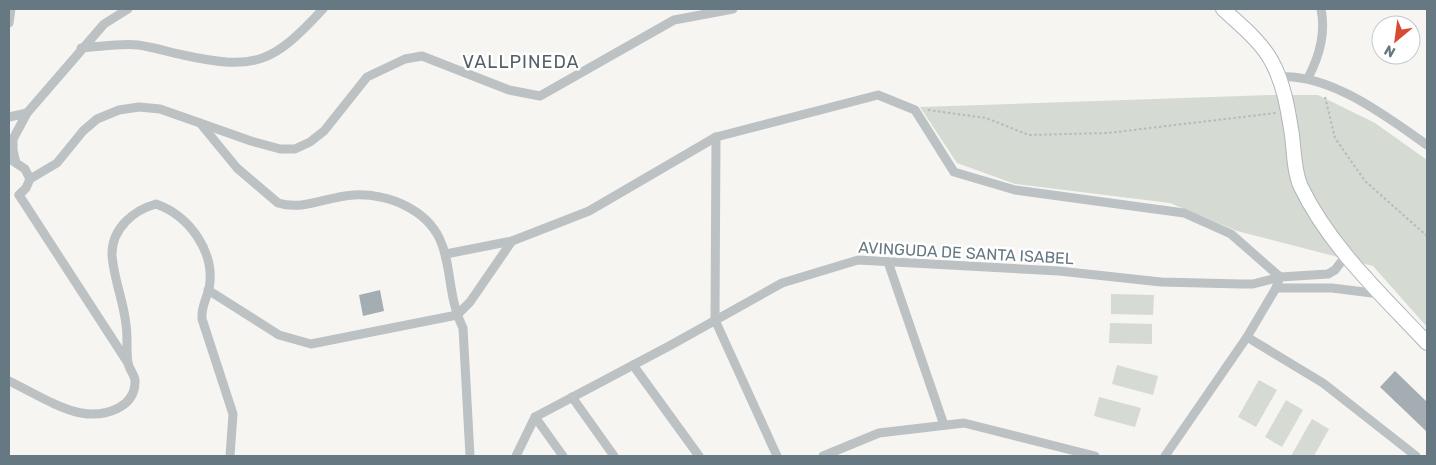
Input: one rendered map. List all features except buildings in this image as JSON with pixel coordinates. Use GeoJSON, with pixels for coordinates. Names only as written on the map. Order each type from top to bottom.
{"type":"FeatureCollection","features":[{"type":"Feature","properties":{"kind":"street"},"geometry":{"type":"LineString","coordinates":[[9,24],[11,9]]}},
{"type":"Feature","properties":{"kind":"street"},"geometry":{"type":"LineString","coordinates":[[30,179],[25,169],[13,160],[12,150],[13,139],[27,113],[81,48],[104,24],[128,9]]}},
{"type":"Feature","properties":{"kind":"street"},"geometry":{"type":"LineString","coordinates":[[81,48],[138,45],[204,60],[249,63],[268,56],[295,39],[323,9]]}},
{"type":"Feature","properties":{"kind":"street"},"geometry":{"type":"LineString","coordinates":[[19,195],[26,188],[30,179],[57,163],[83,131],[97,119],[119,110],[138,107],[160,109],[251,141],[280,149],[295,149],[310,142],[324,131],[367,77],[405,59],[422,56],[510,90],[540,96],[674,20],[733,9]]}},
{"type":"Feature","properties":{"kind":"street"},"geometry":{"type":"LineString","coordinates":[[1223,9],[1261,46],[1271,60],[1279,77],[1288,112],[1300,184],[1328,233],[1427,343]]}},
{"type":"Feature","properties":{"kind":"street"},"geometry":{"type":"LineString","coordinates":[[1308,78],[1319,55],[1322,34],[1321,9]]}},
{"type":"Feature","properties":{"kind":"street"},"geometry":{"type":"LineString","coordinates":[[1279,77],[1308,78],[1370,104],[1427,145]]}},
{"type":"Feature","properties":{"kind":"street"},"geometry":{"type":"LineString","coordinates":[[446,254],[512,240],[589,211],[716,137],[878,95],[915,110],[954,172],[1015,190],[1184,214],[1231,234],[1280,277],[1276,288],[1247,337],[1165,456]]}},
{"type":"Feature","properties":{"kind":"street"},"geometry":{"type":"LineString","coordinates":[[9,117],[27,113]]}},
{"type":"Feature","properties":{"kind":"street"},"geometry":{"type":"LineString","coordinates":[[200,123],[237,168],[278,203],[287,206],[304,205],[352,195],[371,195],[389,199],[419,212],[427,219],[441,238],[446,254],[457,315],[464,328],[470,456]]}},
{"type":"Feature","properties":{"kind":"street"},"geometry":{"type":"LineString","coordinates":[[716,137],[716,320],[777,456]]}},
{"type":"Feature","properties":{"kind":"street"},"geometry":{"type":"LineString","coordinates":[[9,193],[19,195],[128,363],[135,379],[133,391],[127,401],[113,411],[102,415],[80,413],[9,381]]}},
{"type":"Feature","properties":{"kind":"street"},"geometry":{"type":"LineString","coordinates":[[128,363],[126,324],[112,254],[121,227],[132,215],[143,208],[156,204],[178,214],[196,234],[205,250],[210,268],[208,290],[201,310],[202,319],[233,414],[234,427],[230,456]]}},
{"type":"Feature","properties":{"kind":"street"},"geometry":{"type":"LineString","coordinates":[[208,290],[279,335],[311,344],[457,315],[470,302],[512,240]]}},
{"type":"Feature","properties":{"kind":"street","name":"AVINGUDA DE SANTA ISABEL"},"geometry":{"type":"LineString","coordinates":[[535,417],[716,320],[782,282],[858,260],[1059,271],[1161,282],[1253,284],[1280,277],[1328,274],[1335,270],[1347,254]]}},
{"type":"Feature","properties":{"kind":"street"},"geometry":{"type":"LineString","coordinates":[[888,262],[944,425]]}},
{"type":"Feature","properties":{"kind":"street"},"geometry":{"type":"LineString","coordinates":[[1276,288],[1332,288],[1382,294]]}},
{"type":"Feature","properties":{"kind":"street"},"geometry":{"type":"LineString","coordinates":[[1247,337],[1323,383],[1416,456]]}},
{"type":"Feature","properties":{"kind":"street"},"geometry":{"type":"LineString","coordinates":[[633,365],[699,456]]}},
{"type":"Feature","properties":{"kind":"street"},"geometry":{"type":"LineString","coordinates":[[572,397],[614,456]]}},
{"type":"Feature","properties":{"kind":"street"},"geometry":{"type":"LineString","coordinates":[[516,456],[535,417],[563,456]]}},
{"type":"Feature","properties":{"kind":"street"},"geometry":{"type":"LineString","coordinates":[[823,456],[879,433],[964,423],[1095,456]]}},
{"type":"Feature","properties":{"kind":"path"},"geometry":{"type":"LineString","coordinates":[[1323,85],[1335,138],[1365,181],[1427,236]]}},
{"type":"Feature","properties":{"kind":"path"},"geometry":{"type":"LineString","coordinates":[[909,108],[986,118],[1029,135],[1108,133],[1288,112]]}},
{"type":"Feature","properties":{"kind":"shaded area"},"geometry":{"type":"Polygon","coordinates":[[[1318,95],[1375,123],[1427,160],[1427,327],[1373,266],[1237,231],[1170,203],[1015,184],[957,163],[920,107],[1318,95]]]}},
{"type":"Feature","properties":{"kind":"shaded area"},"geometry":{"type":"Polygon","coordinates":[[[1111,294],[1154,295],[1153,315],[1111,314],[1111,294]]]}},
{"type":"Feature","properties":{"kind":"shaded area"},"geometry":{"type":"Polygon","coordinates":[[[1110,323],[1152,324],[1152,344],[1109,343],[1110,323]]]}},
{"type":"Feature","properties":{"kind":"shaded area"},"geometry":{"type":"Polygon","coordinates":[[[1117,365],[1158,376],[1153,395],[1112,384],[1117,365]]]}},
{"type":"Feature","properties":{"kind":"shaded area"},"geometry":{"type":"Polygon","coordinates":[[[1259,380],[1277,390],[1256,427],[1238,417],[1259,380]]]}},
{"type":"Feature","properties":{"kind":"shaded area"},"geometry":{"type":"Polygon","coordinates":[[[1099,397],[1141,408],[1135,427],[1094,416],[1099,397]]]}},
{"type":"Feature","properties":{"kind":"shaded area"},"geometry":{"type":"Polygon","coordinates":[[[1286,400],[1303,410],[1282,447],[1265,437],[1286,400]]]}},
{"type":"Feature","properties":{"kind":"shaded area"},"geometry":{"type":"Polygon","coordinates":[[[1312,419],[1329,429],[1314,456],[1291,456],[1312,419]]]}},
{"type":"Feature","properties":{"kind":"district","name":"VALLPINEDA"},"geometry":{"type":"Point","coordinates":[521,62]}}]}
